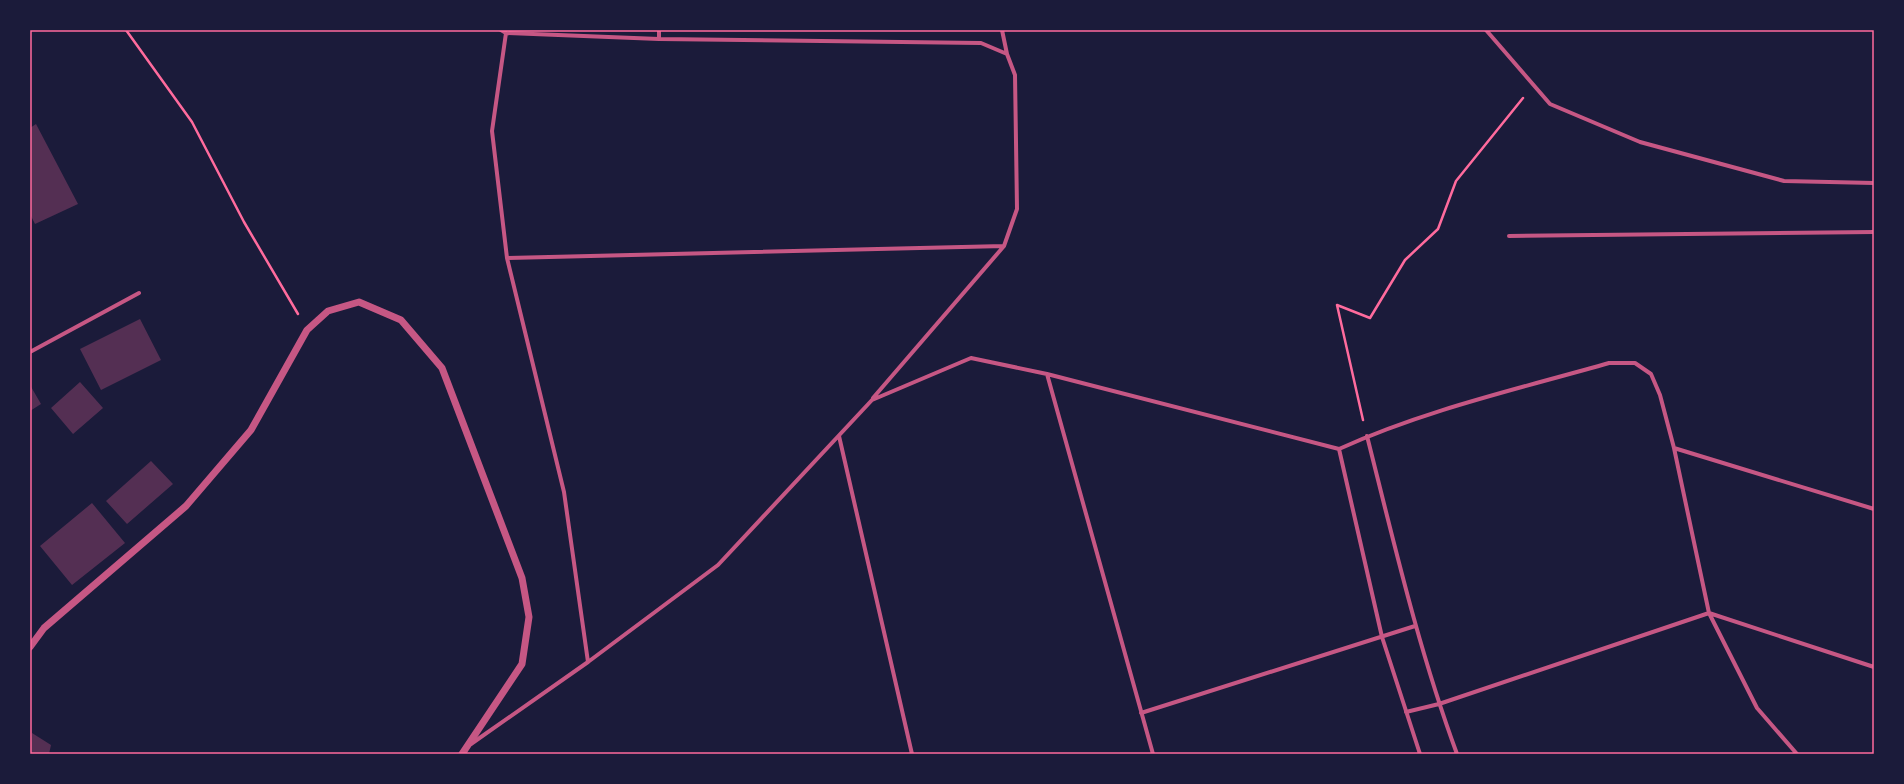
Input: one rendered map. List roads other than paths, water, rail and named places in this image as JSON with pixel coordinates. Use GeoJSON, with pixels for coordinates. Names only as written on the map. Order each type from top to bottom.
{"type":"FeatureCollection","features":[{"type":"Feature","properties":{"kind":"street"},"geometry":{"type":"LineString","coordinates":[[501,30],[506,33],[659,39],[981,43],[1007,54]]}},
{"type":"Feature","properties":{"kind":"street"},"geometry":{"type":"LineString","coordinates":[[659,30],[659,39]]}},
{"type":"Feature","properties":{"kind":"street"},"geometry":{"type":"LineString","coordinates":[[467,747],[588,662],[718,565],[872,400],[1004,246],[1017,209],[1015,75],[1007,54],[1002,30]]}},
{"type":"Feature","properties":{"kind":"street"},"geometry":{"type":"LineString","coordinates":[[1486,30],[1511,57],[1533,86],[1550,104],[1640,142],[1784,181],[1874,183]]}},
{"type":"Feature","properties":{"kind":"street"},"geometry":{"type":"LineString","coordinates":[[506,33],[492,131],[507,258],[564,492],[588,662]]}},
{"type":"Feature","properties":{"kind":"street"},"geometry":{"type":"LineString","coordinates":[[1509,236],[1874,232]]}},
{"type":"Feature","properties":{"kind":"street"},"geometry":{"type":"LineString","coordinates":[[507,258],[1004,246]]}},
{"type":"Feature","properties":{"kind":"street"},"geometry":{"type":"LineString","coordinates":[[30,352],[139,293]]}},
{"type":"Feature","properties":{"kind":"street"},"geometry":{"type":"LineString","coordinates":[[30,647],[44,628],[186,506],[251,430],[307,330],[328,311],[359,302],[401,320],[442,368],[522,578],[529,617],[522,664],[462,754]]}},
{"type":"Feature","properties":{"kind":"street"},"geometry":{"type":"LineString","coordinates":[[872,400],[971,358],[1047,374],[1339,449],[1366,436],[1425,416],[1609,363],[1635,363],[1652,374],[1660,395],[1674,448],[1709,613],[1757,708],[1797,754]]}},
{"type":"Feature","properties":{"kind":"street"},"geometry":{"type":"LineString","coordinates":[[1047,374],[1153,754]]}},
{"type":"Feature","properties":{"kind":"street"},"geometry":{"type":"LineString","coordinates":[[839,436],[912,754]]}},
{"type":"Feature","properties":{"kind":"street"},"geometry":{"type":"LineString","coordinates":[[1366,436],[1415,626],[1439,704],[1458,754]]}},
{"type":"Feature","properties":{"kind":"street"},"geometry":{"type":"LineString","coordinates":[[1674,448],[1874,510]]}},
{"type":"Feature","properties":{"kind":"street"},"geometry":{"type":"LineString","coordinates":[[1339,449],[1382,637],[1420,754]]}},
{"type":"Feature","properties":{"kind":"street"},"geometry":{"type":"LineString","coordinates":[[1406,712],[1439,704],[1709,613],[1874,667]]}},
{"type":"Feature","properties":{"kind":"street"},"geometry":{"type":"LineString","coordinates":[[1141,713],[1415,626]]}}]}
